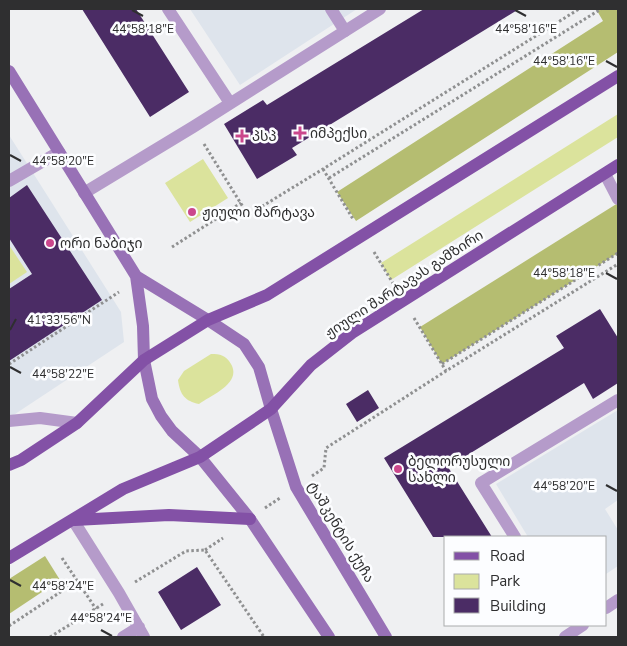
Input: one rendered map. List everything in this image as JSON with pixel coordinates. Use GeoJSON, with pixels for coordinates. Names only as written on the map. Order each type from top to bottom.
{"type":"FeatureCollection","features":[{"type":"Feature","properties":{"kind":"main road"},"geometry":{"type":"LineString","coordinates":[[9,72],[136,276],[143,326],[144,360],[152,398],[161,416],[172,431],[200,457],[250,518],[329,637]]}},
{"type":"Feature","properties":{"kind":"main road"},"geometry":{"type":"LineString","coordinates":[[9,465],[21,460],[78,423],[144,360],[208,320],[267,295],[618,76]]}},
{"type":"Feature","properties":{"kind":"main road","name":"ჟიული შარტავას გამზირი"},"geometry":{"type":"LineString","coordinates":[[9,558],[123,489],[200,457],[271,409],[311,365],[352,333],[618,165]]}},
{"type":"Feature","properties":{"kind":"main road"},"geometry":{"type":"LineString","coordinates":[[136,276],[244,344],[259,367],[271,409]]}},
{"type":"Feature","properties":{"kind":"main road","name":"ტაშკენტის ქუჩა"},"geometry":{"type":"LineString","coordinates":[[271,409],[296,487],[386,637]]}},
{"type":"Feature","properties":{"kind":"main road"},"geometry":{"type":"LineString","coordinates":[[72,520],[169,515],[250,518]]}},
{"type":"Feature","properties":{"kind":"street"},"geometry":{"type":"LineString","coordinates":[[168,9],[230,103]]}},
{"type":"Feature","properties":{"kind":"street"},"geometry":{"type":"LineString","coordinates":[[331,9],[345,32]]}},
{"type":"Feature","properties":{"kind":"street"},"geometry":{"type":"LineString","coordinates":[[84,193],[380,9]]}},
{"type":"Feature","properties":{"kind":"street"},"geometry":{"type":"LineString","coordinates":[[9,181],[59,152]]}},
{"type":"Feature","properties":{"kind":"street"},"geometry":{"type":"LineString","coordinates":[[605,174],[618,199]]}},
{"type":"Feature","properties":{"kind":"street"},"geometry":{"type":"LineString","coordinates":[[514,536],[482,484],[618,400]]}},
{"type":"Feature","properties":{"kind":"street"},"geometry":{"type":"LineString","coordinates":[[9,421],[40,418],[78,423]]}},
{"type":"Feature","properties":{"kind":"street"},"geometry":{"type":"LineString","coordinates":[[72,520],[119,593],[141,632],[123,637]]}},
{"type":"Feature","properties":{"kind":"street"},"geometry":{"type":"LineString","coordinates":[[607,607],[618,600]]}},
{"type":"Feature","properties":{"kind":"path"},"geometry":{"type":"LineString","coordinates":[[193,127],[248,215],[579,9]]}},
{"type":"Feature","properties":{"kind":"path"},"geometry":{"type":"LineString","coordinates":[[329,178],[601,9]]}},
{"type":"Feature","properties":{"kind":"path"},"geometry":{"type":"LineString","coordinates":[[323,169],[446,371]]}},
{"type":"Feature","properties":{"kind":"path"},"geometry":{"type":"LineString","coordinates":[[172,247],[241,203]]}},
{"type":"Feature","properties":{"kind":"path"},"geometry":{"type":"LineString","coordinates":[[442,364],[618,253]]}},
{"type":"Feature","properties":{"kind":"path"},"geometry":{"type":"LineString","coordinates":[[50,637],[186,551],[206,550],[324,468],[326,448],[618,264]]}},
{"type":"Feature","properties":{"kind":"path"},"geometry":{"type":"LineString","coordinates":[[9,364],[124,289]]}},
{"type":"Feature","properties":{"kind":"path"},"geometry":{"type":"LineString","coordinates":[[206,550],[264,637]]}},
{"type":"Feature","properties":{"kind":"path"},"geometry":{"type":"LineString","coordinates":[[62,558],[96,609]]}},
{"type":"Feature","properties":{"kind":"path"},"geometry":{"type":"LineString","coordinates":[[9,626],[77,581]]}},
{"type":"Feature","properties":{"kind":"shaded area"},"geometry":{"type":"Polygon","coordinates":[[[190,9],[357,9],[240,85],[190,9]]]}},
{"type":"Feature","properties":{"kind":"shaded area"},"geometry":{"type":"Polygon","coordinates":[[[9,135],[121,312],[124,342],[9,418],[9,135]]]}},
{"type":"Feature","properties":{"kind":"shaded area"},"geometry":{"type":"Polygon","coordinates":[[[618,410],[618,500],[605,509],[618,530],[618,566],[607,573],[607,536],[527,536],[496,484],[618,410]]]}},
{"type":"Feature","properties":{"kind":"green space"},"geometry":{"type":"Polygon","coordinates":[[[596,9],[618,9],[618,52],[356,221],[337,192],[603,21],[596,9]]]}},
{"type":"Feature","properties":{"kind":"green space"},"geometry":{"type":"Polygon","coordinates":[[[618,114],[618,137],[391,280],[381,263],[618,114]]]}},
{"type":"Feature","properties":{"kind":"green space"},"geometry":{"type":"Polygon","coordinates":[[[203,159],[228,198],[190,222],[165,183],[203,159]]]}},
{"type":"Feature","properties":{"kind":"green space"},"geometry":{"type":"Polygon","coordinates":[[[618,203],[618,253],[442,364],[420,327],[618,203]]]}},
{"type":"Feature","properties":{"kind":"green space"},"geometry":{"type":"Polygon","coordinates":[[[9,245],[27,272],[9,284],[9,245]]]}},
{"type":"Feature","properties":{"kind":"green space"},"geometry":{"type":"Polygon","coordinates":[[[211,354],[220,355],[227,359],[233,371],[232,377],[224,388],[199,404],[194,403],[184,397],[178,380],[184,371],[211,354]]]}},
{"type":"Feature","properties":{"kind":"green space"},"geometry":{"type":"Polygon","coordinates":[[[45,556],[60,580],[9,614],[9,579],[45,556]]]}},
{"type":"Feature","properties":{"kind":"building"},"geometry":{"type":"Polygon","coordinates":[[[82,9],[136,9],[189,92],[150,117],[82,9]]]}},
{"type":"Feature","properties":{"kind":"building"},"geometry":{"type":"Polygon","coordinates":[[[424,9],[519,9],[292,148],[297,155],[257,179],[224,124],[263,100],[267,105],[424,9]]]}},
{"type":"Feature","properties":{"kind":"building"},"geometry":{"type":"Polygon","coordinates":[[[27,185],[102,300],[9,361],[9,289],[32,274],[9,238],[9,198],[27,185]]]}},
{"type":"Feature","properties":{"kind":"building"},"geometry":{"type":"Polygon","coordinates":[[[600,309],[618,338],[618,383],[593,399],[584,383],[448,467],[491,536],[433,537],[384,458],[564,348],[556,336],[600,309]]]}},
{"type":"Feature","properties":{"kind":"building"},"geometry":{"type":"Polygon","coordinates":[[[368,390],[379,408],[357,422],[346,404],[368,390]]]}},
{"type":"Feature","properties":{"kind":"building"},"geometry":{"type":"Polygon","coordinates":[[[197,567],[221,605],[181,630],[158,592],[197,567]]]}},
{"type":"Feature","properties":{"kind":"place","name":"იმპექსი"},"geometry":{"type":"Point","coordinates":[300,133]}},
{"type":"Feature","properties":{"kind":"place","name":"პსპ"},"geometry":{"type":"Point","coordinates":[242,136]}},
{"type":"Feature","properties":{"kind":"place","name":"ჟიული შარტავა"},"geometry":{"type":"Point","coordinates":[192,212]}},
{"type":"Feature","properties":{"kind":"place","name":"ორი ნაბიჯი"},"geometry":{"type":"Point","coordinates":[50,243]}},
{"type":"Feature","properties":{"kind":"place","name":"ბელორუსული სახლი"},"geometry":{"type":"Point","coordinates":[398,469]}}]}
